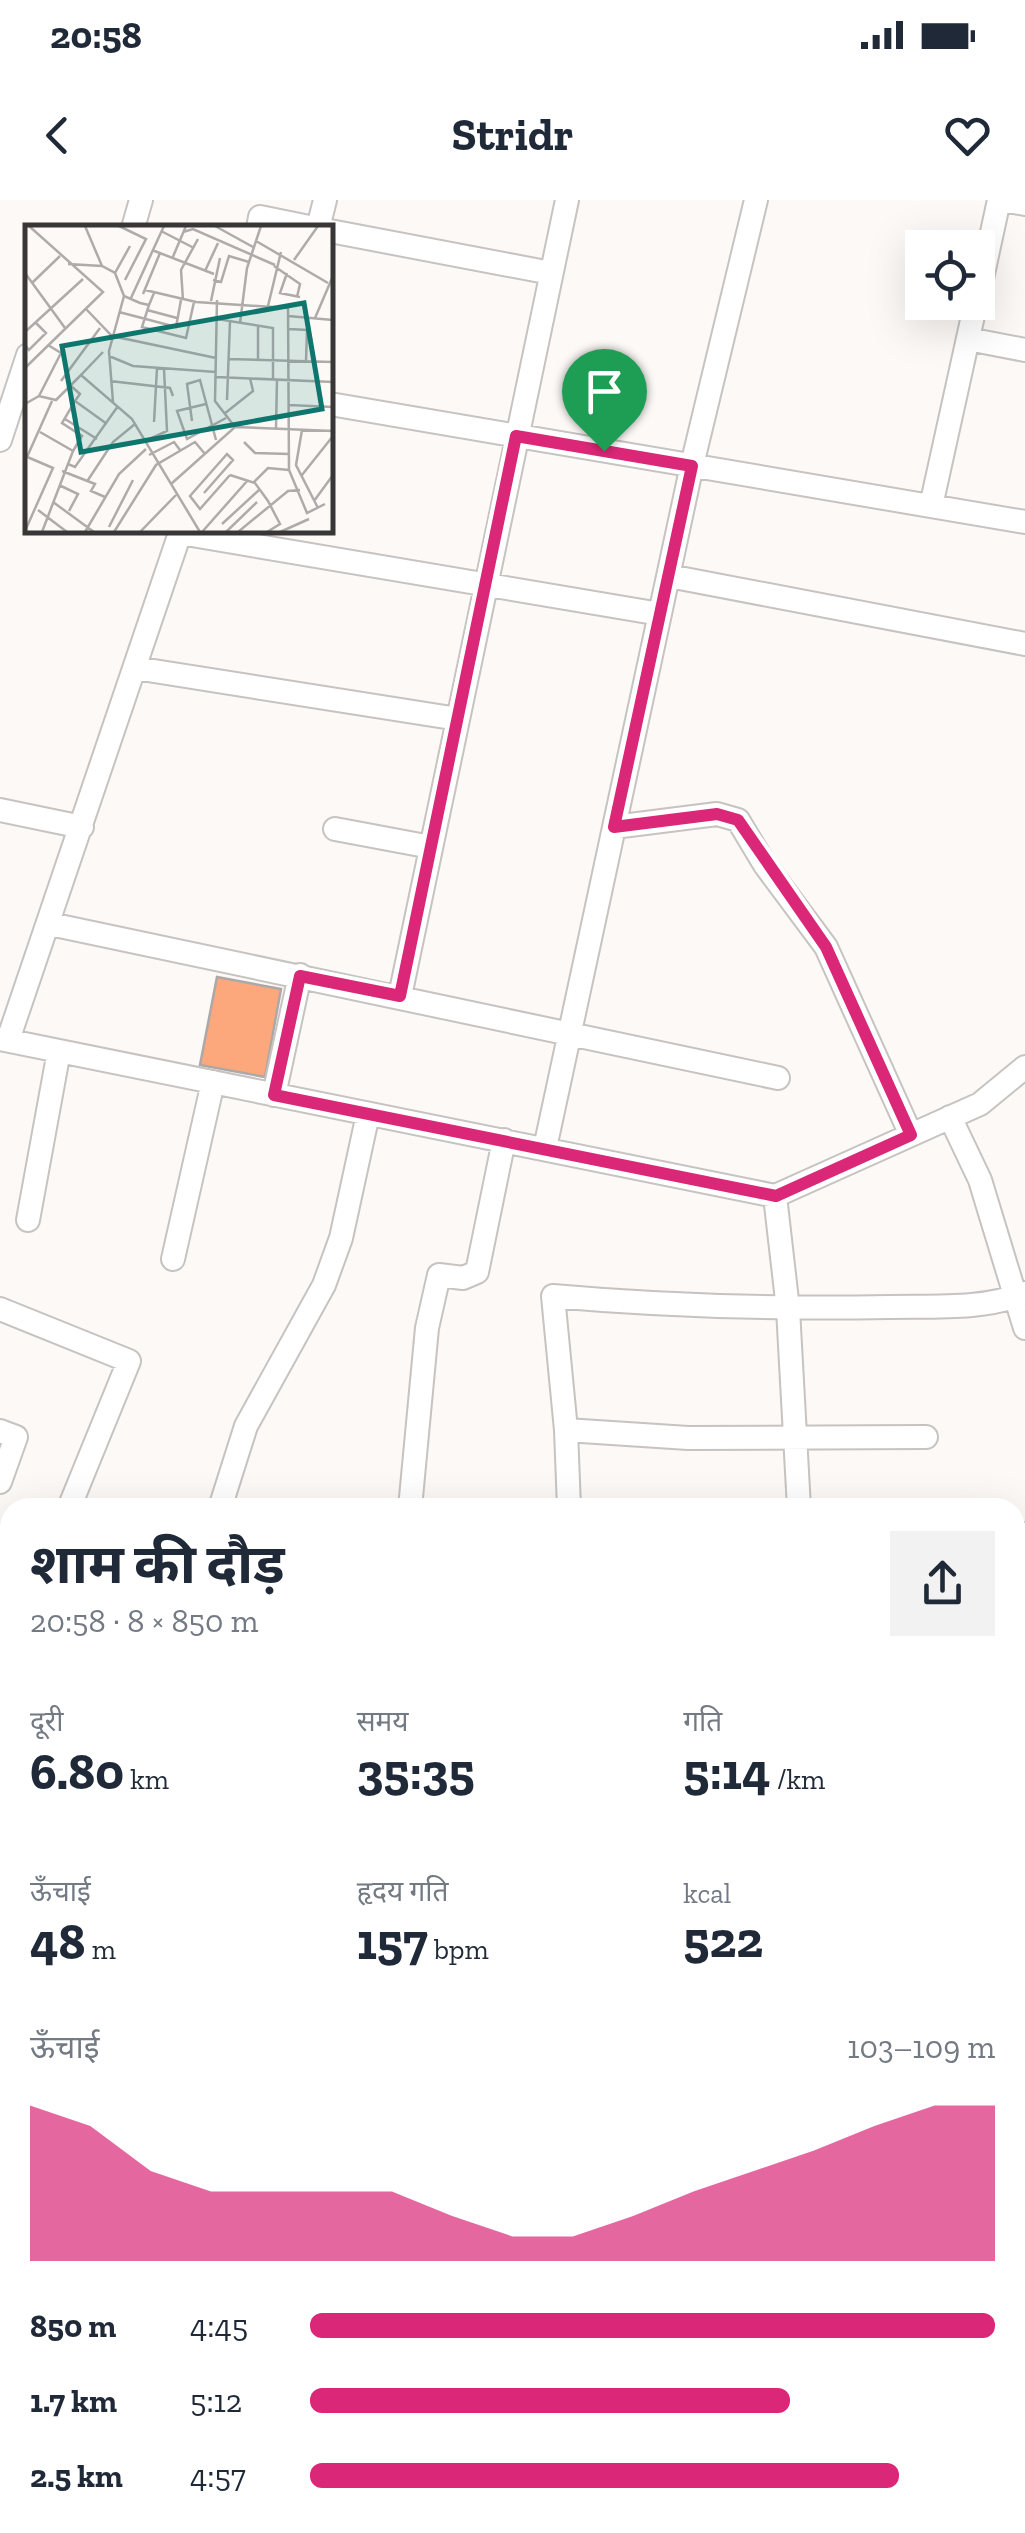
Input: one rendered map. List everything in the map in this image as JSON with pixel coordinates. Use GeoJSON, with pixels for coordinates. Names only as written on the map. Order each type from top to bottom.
{"type":"FeatureCollection","features":[{"type":"Feature","properties":{"kind":"street"},"geometry":{"type":"LineString","coordinates":[[317,225],[325,200]]}},
{"type":"Feature","properties":{"kind":"street"},"geometry":{"type":"LineString","coordinates":[[400,996],[567,200]]}},
{"type":"Feature","properties":{"kind":"street"},"geometry":{"type":"LineString","coordinates":[[545,1148],[692,466],[756,200]]}},
{"type":"Feature","properties":{"kind":"street"},"geometry":{"type":"LineString","coordinates":[[994,230],[1001,200],[1025,204]]}},
{"type":"Feature","properties":{"kind":"street"},"geometry":{"type":"LineString","coordinates":[[259,225],[260,217],[301,225]]}},
{"type":"Feature","properties":{"kind":"street"},"geometry":{"type":"LineString","coordinates":[[332,230],[551,274]]}},
{"type":"Feature","properties":{"kind":"street"},"geometry":{"type":"LineString","coordinates":[[931,506],[972,320]]}},
{"type":"Feature","properties":{"kind":"street"},"geometry":{"type":"LineString","coordinates":[[968,339],[1025,350]]}},
{"type":"Feature","properties":{"kind":"street"},"geometry":{"type":"LineString","coordinates":[[0,439],[25,364]]}},
{"type":"Feature","properties":{"kind":"street"},"geometry":{"type":"LineString","coordinates":[[332,404],[1025,522]]}},
{"type":"Feature","properties":{"kind":"street"},"geometry":{"type":"LineString","coordinates":[[660,614],[180,533],[50,924],[4,1039],[776,1196],[980,1104],[1025,1067]]}},
{"type":"Feature","properties":{"kind":"street"},"geometry":{"type":"LineString","coordinates":[[668,576],[1025,644]]}},
{"type":"Feature","properties":{"kind":"street"},"geometry":{"type":"LineString","coordinates":[[135,668],[458,719]]}},
{"type":"Feature","properties":{"kind":"street"},"geometry":{"type":"LineString","coordinates":[[0,810],[82,828]]}},
{"type":"Feature","properties":{"kind":"street"},"geometry":{"type":"LineString","coordinates":[[614,827],[717,814],[738,820],[826,947],[911,1135]]}},
{"type":"Feature","properties":{"kind":"street"},"geometry":{"type":"LineString","coordinates":[[335,830],[431,847]]}},
{"type":"Feature","properties":{"kind":"street"},"geometry":{"type":"LineString","coordinates":[[50,924],[778,1078]]}},
{"type":"Feature","properties":{"kind":"street"},"geometry":{"type":"LineString","coordinates":[[274,1095],[300,976]]}},
{"type":"Feature","properties":{"kind":"street"},"geometry":{"type":"LineString","coordinates":[[28,1220],[59,1050]]}},
{"type":"Feature","properties":{"kind":"street"},"geometry":{"type":"LineString","coordinates":[[174,1259],[212,1082]]}},
{"type":"Feature","properties":{"kind":"street"},"geometry":{"type":"LineString","coordinates":[[223,1498],[246,1426],[324,1285],[341,1238],[368,1114]]}},
{"type":"Feature","properties":{"kind":"street"},"geometry":{"type":"LineString","coordinates":[[950,1117],[980,1180],[1019,1295],[1025,1328]]}},
{"type":"Feature","properties":{"kind":"street"},"geometry":{"type":"LineString","coordinates":[[411,1498],[427,1328],[439,1274],[462,1278],[476,1272],[504,1140]]}},
{"type":"Feature","properties":{"kind":"street"},"geometry":{"type":"LineString","coordinates":[[776,1196],[788,1309],[797,1498]]}},
{"type":"Feature","properties":{"kind":"street"},"geometry":{"type":"LineString","coordinates":[[569,1498],[553,1296],[678,1307],[788,1309],[964,1305],[1019,1295]]}},
{"type":"Feature","properties":{"kind":"street"},"geometry":{"type":"LineString","coordinates":[[0,1308],[129,1361],[73,1498]]}},
{"type":"Feature","properties":{"kind":"street"},"geometry":{"type":"LineString","coordinates":[[566,1430],[688,1438],[926,1438]]}},
{"type":"Feature","properties":{"kind":"street"},"geometry":{"type":"LineString","coordinates":[[0,1432],[16,1438],[0,1482]]}},
{"type":"Feature","properties":{"kind":"building"},"geometry":{"type":"Polygon","coordinates":[[[217,977],[281,989],[265,1077],[200,1065],[217,977]]]}},
{"type":"Feature","properties":{"kind":"route"},"geometry":{"type":"LineString","coordinates":[[516,436],[604,451],[692,466],[614,827],[717,814],[738,820],[765,865],[826,947],[911,1135],[776,1196],[274,1095],[300,976],[400,996],[516,436]]}}]}
